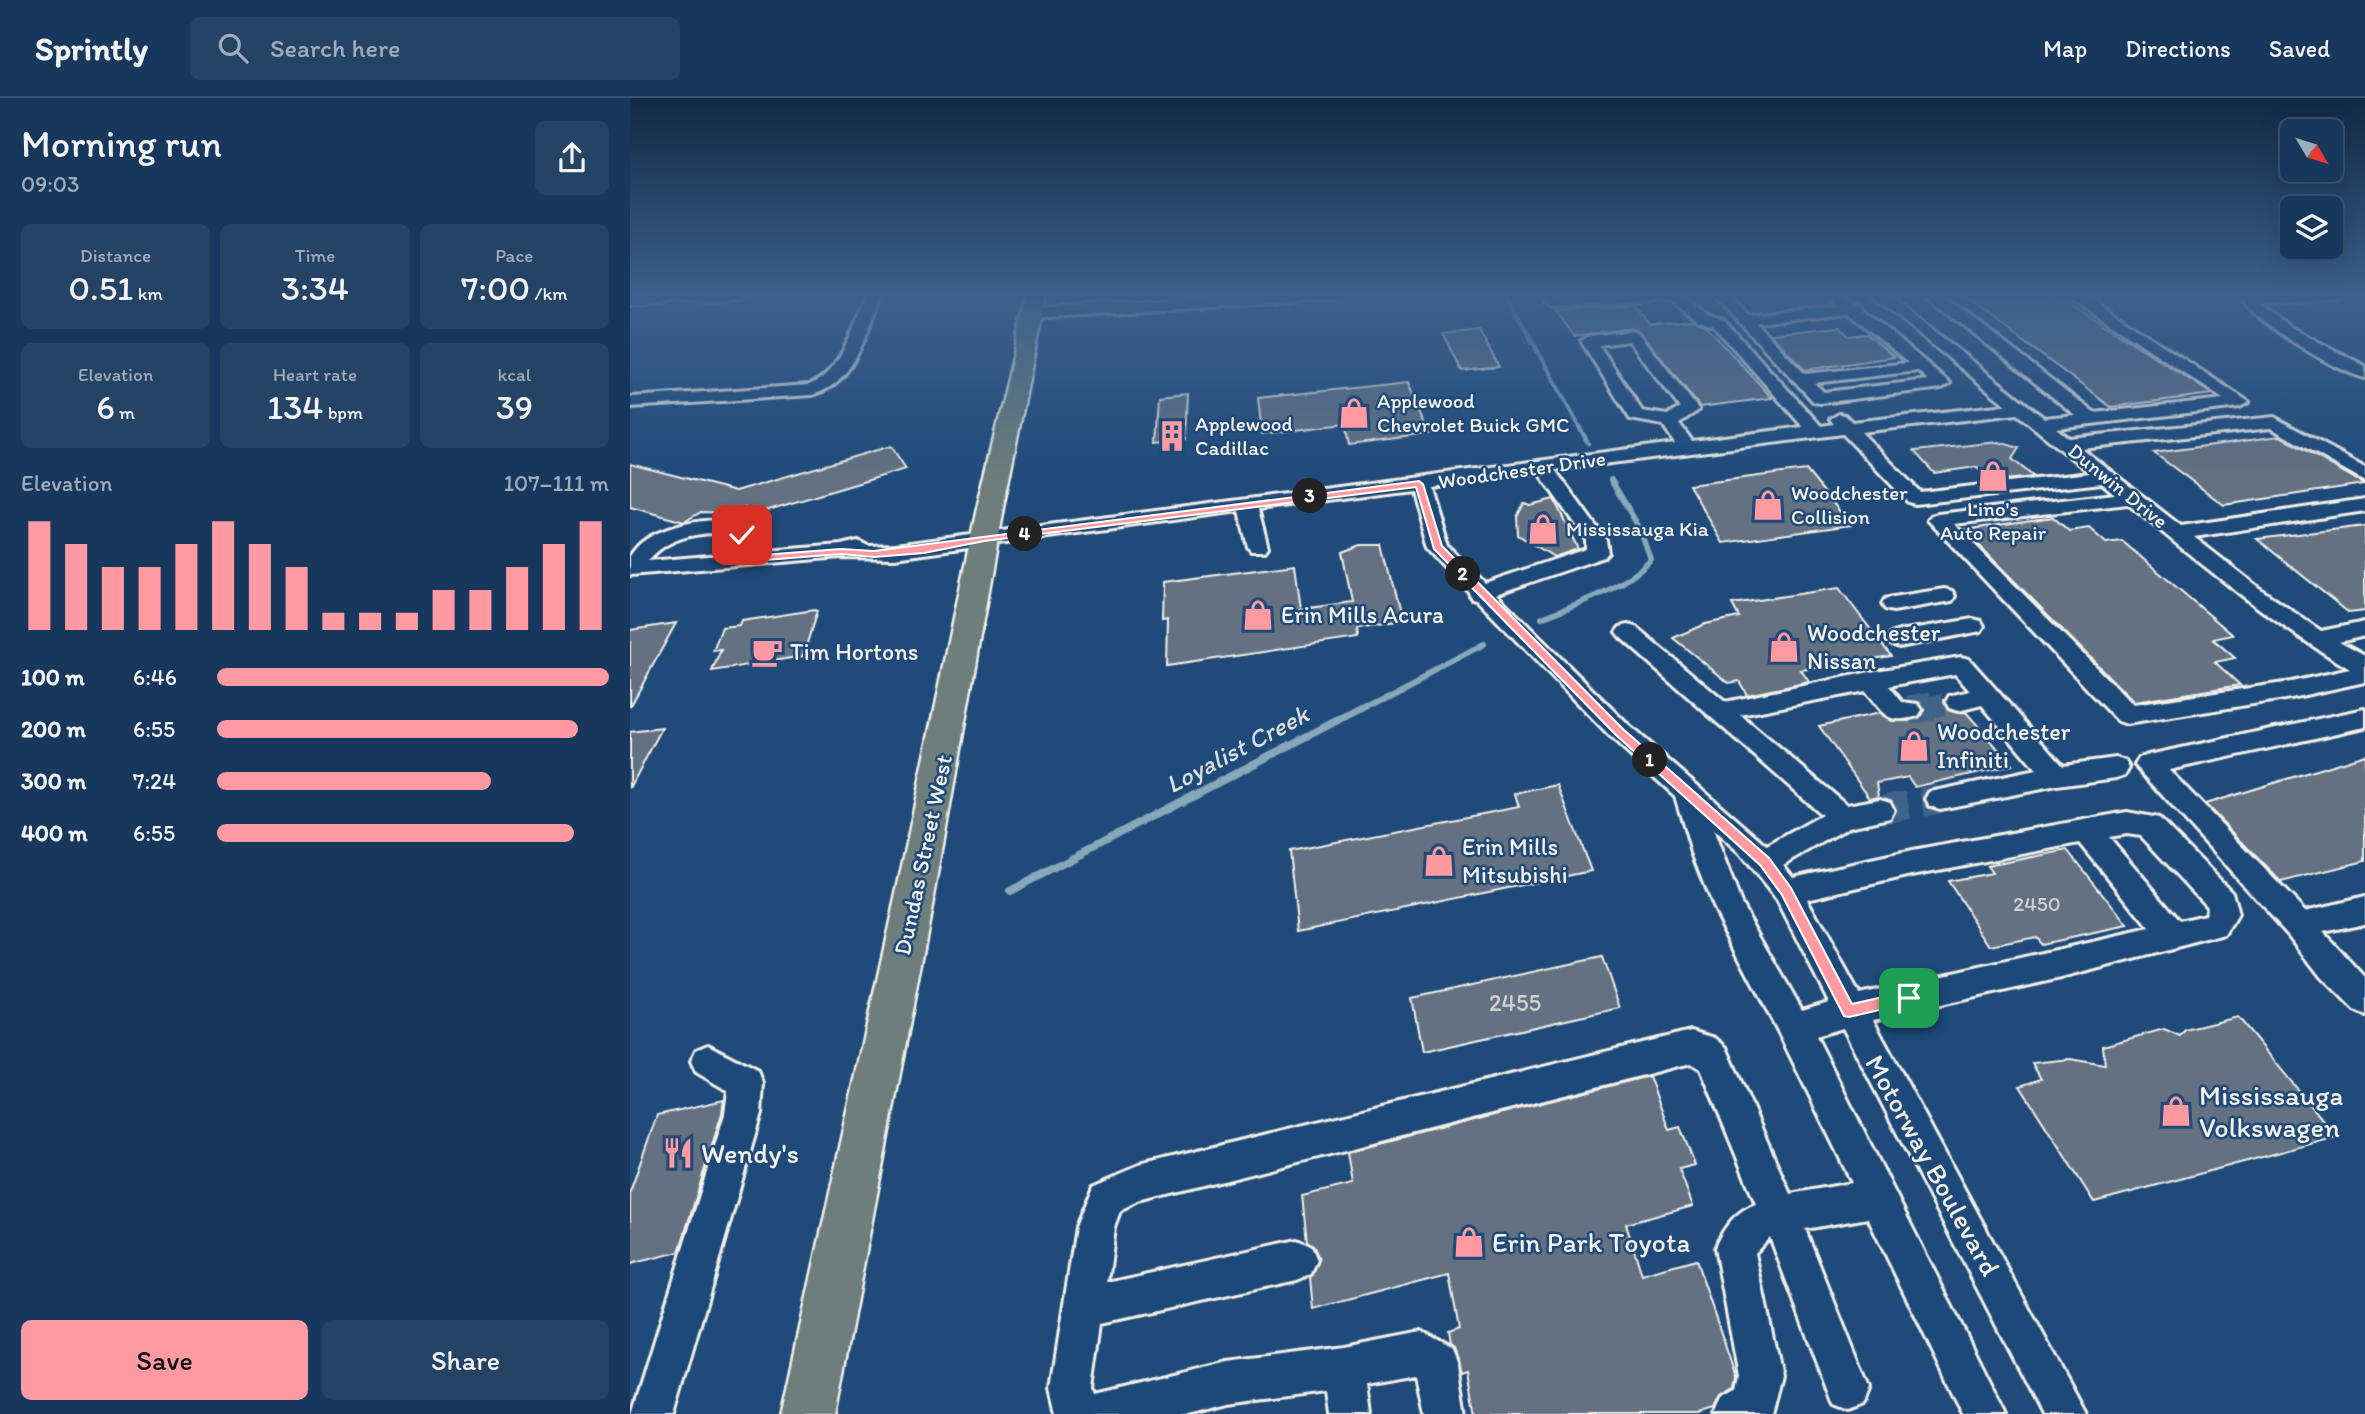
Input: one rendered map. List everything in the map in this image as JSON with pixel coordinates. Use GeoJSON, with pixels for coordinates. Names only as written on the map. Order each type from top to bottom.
{"type":"FeatureCollection","features":[{"type":"Feature","properties":{"kind":"main road","name":"Dundas Street West"},"geometry":{"type":"LineString","coordinates":[[808,1414],[927,833],[984,538],[1024,356]]}},
{"type":"Feature","properties":{"kind":"street"},"geometry":{"type":"LineString","coordinates":[[630,402],[799,392],[820,387],[839,373],[847,356]]}},
{"type":"Feature","properties":{"kind":"street"},"geometry":{"type":"LineString","coordinates":[[1599,356],[1636,415],[1669,421],[1690,410],[1649,356]]}},
{"type":"Feature","properties":{"kind":"street"},"geometry":{"type":"LineString","coordinates":[[1749,356],[1817,432]]}},
{"type":"Feature","properties":{"kind":"street"},"geometry":{"type":"LineString","coordinates":[[1779,356],[1915,498],[2107,477]]}},
{"type":"Feature","properties":{"kind":"street"},"geometry":{"type":"LineString","coordinates":[[1820,398],[1942,383],[1911,356]]}},
{"type":"Feature","properties":{"kind":"street","name":"Dunwin Drive"},"geometry":{"type":"LineString","coordinates":[[1954,356],[2255,596],[2317,639],[2365,667]]}},
{"type":"Feature","properties":{"kind":"street"},"geometry":{"type":"LineString","coordinates":[[2011,356],[2090,418]]}},
{"type":"Feature","properties":{"kind":"street"},"geometry":{"type":"LineString","coordinates":[[2039,424],[2239,402],[2169,356]]}},
{"type":"Feature","properties":{"kind":"street"},"geometry":{"type":"LineString","coordinates":[[2334,356],[2365,373]]}},
{"type":"Feature","properties":{"kind":"street"},"geometry":{"type":"LineString","coordinates":[[1801,379],[1923,366]]}},
{"type":"Feature","properties":{"kind":"street","name":"Woodchester Drive"},"geometry":{"type":"LineString","coordinates":[[630,569],[841,551],[874,554],[899,552],[984,538],[1543,466],[2019,409]]}},
{"type":"Feature","properties":{"kind":"street"},"geometry":{"type":"LineString","coordinates":[[1669,421],[1688,448]]}},
{"type":"Feature","properties":{"kind":"street"},"geometry":{"type":"LineString","coordinates":[[2065,444],[2274,422],[2365,475]]}},
{"type":"Feature","properties":{"kind":"street"},"geometry":{"type":"LineString","coordinates":[[1479,593],[1543,569],[1597,553],[1596,540],[1543,466]]}},
{"type":"Feature","properties":{"kind":"street","name":"Motorway Boulevard"},"geometry":{"type":"LineString","coordinates":[[1419,484],[1437,547],[1479,593],[1619,732],[1765,861],[1787,891],[2065,1414]]}},
{"type":"Feature","properties":{"kind":"street"},"geometry":{"type":"LineString","coordinates":[[2133,498],[1938,520],[2127,715],[2291,691],[2365,674]]}},
{"type":"Feature","properties":{"kind":"street"},"geometry":{"type":"LineString","coordinates":[[1247,505],[1258,547]]}},
{"type":"Feature","properties":{"kind":"street"},"geometry":{"type":"LineString","coordinates":[[2177,533],[2365,505]]}},
{"type":"Feature","properties":{"kind":"street"},"geometry":{"type":"LineString","coordinates":[[630,569],[650,545],[687,529],[729,526],[740,531],[742,535],[739,544],[728,561]]}},
{"type":"Feature","properties":{"kind":"street"},"geometry":{"type":"LineString","coordinates":[[1893,604],[1944,596]]}},
{"type":"Feature","properties":{"kind":"street"},"geometry":{"type":"LineString","coordinates":[[1899,639],[1973,626]]}},
{"type":"Feature","properties":{"kind":"street"},"geometry":{"type":"LineString","coordinates":[[2317,639],[2365,629]]}},
{"type":"Feature","properties":{"kind":"street"},"geometry":{"type":"LineString","coordinates":[[1628,632],[1842,817]]}},
{"type":"Feature","properties":{"kind":"street"},"geometry":{"type":"LineString","coordinates":[[1720,712],[1752,703],[1961,665],[2057,776]]}},
{"type":"Feature","properties":{"kind":"street"},"geometry":{"type":"LineString","coordinates":[[1870,680],[1896,712],[1909,710]]}},
{"type":"Feature","properties":{"kind":"street"},"geometry":{"type":"LineString","coordinates":[[1958,702],[1986,696]]}},
{"type":"Feature","properties":{"kind":"street"},"geometry":{"type":"LineString","coordinates":[[2365,718],[2148,765],[2299,925],[2332,967],[2365,1000]]}},
{"type":"Feature","properties":{"kind":"street"},"geometry":{"type":"LineString","coordinates":[[1940,799],[2057,776],[2116,768]]}},
{"type":"Feature","properties":{"kind":"street"},"geometry":{"type":"LineString","coordinates":[[1688,794],[1706,853],[1728,907],[1794,1028],[1985,1414]]}},
{"type":"Feature","properties":{"kind":"street"},"geometry":{"type":"LineString","coordinates":[[1765,861],[1813,836],[1842,817],[1880,810]]}},
{"type":"Feature","properties":{"kind":"street"},"geometry":{"type":"LineString","coordinates":[[1787,891],[1925,861],[2127,823],[2149,826],[2221,901],[2222,915],[2215,926],[1849,1011],[1794,1028]]}},
{"type":"Feature","properties":{"kind":"street"},"geometry":{"type":"LineString","coordinates":[[2087,831],[2175,936]]}},
{"type":"Feature","properties":{"kind":"street"},"geometry":{"type":"LineString","coordinates":[[2299,925],[2365,910]]}},
{"type":"Feature","properties":{"kind":"street"},"geometry":{"type":"LineString","coordinates":[[1090,1414],[1077,1410],[1072,1388],[1096,1227],[1106,1198],[1140,1184],[1691,1047],[1703,1048],[1714,1058],[1780,1215],[1848,1389]]}},
{"type":"Feature","properties":{"kind":"street"},"geometry":{"type":"LineString","coordinates":[[653,1414],[743,1114],[746,1083],[708,1061]]}},
{"type":"Feature","properties":{"kind":"street"},"geometry":{"type":"LineString","coordinates":[[1737,1414],[1755,1404],[1760,1376],[1734,1248],[1755,1223],[1780,1215],[1878,1197]]}},
{"type":"Feature","properties":{"kind":"street"},"geometry":{"type":"LineString","coordinates":[[1083,1307],[1297,1260]]}},
{"type":"Feature","properties":{"kind":"street"},"geometry":{"type":"LineString","coordinates":[[1105,1414],[1228,1383],[1344,1368],[1422,1353],[1437,1364],[1445,1414]]}},
{"type":"Feature","properties":{"kind":"street"},"geometry":{"type":"LineString","coordinates":[[1344,1368],[1350,1414]]}},
{"type":"Feature","properties":{"kind":"building"},"geometry":{"type":"Polygon","coordinates":[[[1455,356],[1493,356],[1499,367],[1462,371],[1455,356]]]}},
{"type":"Feature","properties":{"kind":"building"},"geometry":{"type":"Polygon","coordinates":[[[1660,356],[1734,356],[1772,398],[1700,407],[1660,356]]]}},
{"type":"Feature","properties":{"kind":"building"},"geometry":{"type":"Polygon","coordinates":[[[1792,356],[1894,357],[1805,370],[1792,356]]]}},
{"type":"Feature","properties":{"kind":"building"},"geometry":{"type":"Polygon","coordinates":[[[2043,356],[2154,356],[2212,394],[2111,407],[2043,356]]]}},
{"type":"Feature","properties":{"kind":"building","name":"Applewood Chevrolet Buick GMC"},"geometry":{"type":"Polygon","coordinates":[[[1409,382],[1431,435],[1349,445],[1345,424],[1262,434],[1258,398],[1409,382]]]}},
{"type":"Feature","properties":{"kind":"building"},"geometry":{"type":"Polygon","coordinates":[[[1188,393],[1186,439],[1157,442],[1160,396],[1188,393]]]}},
{"type":"Feature","properties":{"kind":"building"},"geometry":{"type":"Polygon","coordinates":[[[2280,436],[2364,484],[2224,505],[2154,453],[2280,436]]]}},
{"type":"Feature","properties":{"kind":"building"},"geometry":{"type":"Polygon","coordinates":[[[1999,442],[2019,448],[2012,459],[2034,477],[1992,481],[1976,467],[1934,473],[1914,451],[1999,442]]]}},
{"type":"Feature","properties":{"kind":"building"},"geometry":{"type":"Polygon","coordinates":[[[891,446],[906,469],[748,516],[745,508],[726,513],[701,512],[684,522],[630,507],[630,464],[736,491],[891,446]]]}},
{"type":"Feature","properties":{"kind":"building","name":"Woodchester Collision"},"geometry":{"type":"Polygon","coordinates":[[[1806,470],[1851,525],[1723,543],[1689,485],[1806,470]]]}},
{"type":"Feature","properties":{"kind":"building","name":"Mississauga Kia"},"geometry":{"type":"Polygon","coordinates":[[[1554,499],[1578,549],[1554,557],[1518,535],[1517,517],[1524,503],[1530,505],[1554,499]]]}},
{"type":"Feature","properties":{"kind":"building"},"geometry":{"type":"Polygon","coordinates":[[[2053,517],[2069,531],[2089,528],[2106,543],[2122,541],[2233,635],[2213,639],[2235,658],[2215,662],[2240,685],[2134,702],[1964,530],[2053,517]]]}},
{"type":"Feature","properties":{"kind":"building"},"geometry":{"type":"Polygon","coordinates":[[[2365,526],[2365,611],[2349,613],[2257,539],[2365,526]]]}},
{"type":"Feature","properties":{"kind":"building","name":"Erin Mills Acura"},"geometry":{"type":"Polygon","coordinates":[[[1361,545],[1383,545],[1402,622],[1357,629],[1358,638],[1167,666],[1168,620],[1162,621],[1163,582],[1295,565],[1301,609],[1352,602],[1342,552],[1361,545]]]}},
{"type":"Feature","properties":{"kind":"building","name":"Woodchester Nissan"},"geometry":{"type":"Polygon","coordinates":[[[1839,588],[1891,656],[1801,670],[1809,682],[1747,695],[1739,681],[1729,683],[1673,638],[1705,624],[1739,617],[1732,604],[1839,588]]]}},
{"type":"Feature","properties":{"kind":"building"},"geometry":{"type":"Polygon","coordinates":[[[817,611],[803,656],[712,671],[721,650],[713,651],[722,628],[740,626],[742,621],[817,611]]]}},
{"type":"Feature","properties":{"kind":"building"},"geometry":{"type":"Polygon","coordinates":[[[676,623],[630,707],[630,630],[676,623]]]}},
{"type":"Feature","properties":{"kind":"building","name":"Woodchester Infiniti"},"geometry":{"type":"Polygon","coordinates":[[[1944,700],[1948,710],[1966,712],[2012,765],[1915,787],[1908,777],[1877,783],[1879,796],[1870,798],[1819,726],[1880,713],[1892,721],[1908,721],[1920,717],[1924,711],[1921,704],[1944,700]]]}},
{"type":"Feature","properties":{"kind":"building"},"geometry":{"type":"Polygon","coordinates":[[[662,728],[630,788],[630,732],[662,728]]]}},
{"type":"Feature","properties":{"kind":"building"},"geometry":{"type":"Polygon","coordinates":[[[2365,755],[2365,861],[2281,882],[2205,804],[2365,755]]]}},
{"type":"Feature","properties":{"kind":"building","name":"Erin Mills Mitsubishi"},"geometry":{"type":"Polygon","coordinates":[[[1558,785],[1591,871],[1298,931],[1289,851],[1519,807],[1515,794],[1558,785]]]}},
{"type":"Feature","properties":{"kind":"building"},"geometry":{"type":"Polygon","coordinates":[[[2068,850],[2128,926],[2041,944],[2035,937],[1991,946],[1948,881],[1992,873],[1987,866],[2068,850]]]}},
{"type":"Feature","properties":{"kind":"building"},"geometry":{"type":"Polygon","coordinates":[[[1602,957],[1620,1008],[1422,1052],[1412,998],[1602,957]]]}},
{"type":"Feature","properties":{"kind":"building","name":"Mississauga Volkswagen"},"geometry":{"type":"Polygon","coordinates":[[[2238,1017],[2337,1137],[2094,1202],[2020,1086],[2041,1079],[2032,1063],[2070,1059],[2105,1065],[2103,1046],[2164,1029],[2180,1036],[2185,1030],[2238,1017]]]}},
{"type":"Feature","properties":{"kind":"building","name":"Erin Park Toyota"},"geometry":{"type":"Polygon","coordinates":[[[1649,1076],[1669,1130],[1680,1127],[1695,1165],[1679,1169],[1693,1206],[1626,1224],[1642,1275],[1696,1260],[1736,1377],[1734,1389],[1721,1397],[1715,1409],[1699,1414],[1476,1414],[1468,1370],[1462,1372],[1454,1348],[1450,1345],[1448,1333],[1459,1329],[1449,1273],[1313,1309],[1310,1277],[1319,1259],[1313,1245],[1307,1241],[1302,1196],[1353,1184],[1348,1152],[1649,1076]]]}},
{"type":"Feature","properties":{"kind":"building","name":"Wendy's"},"geometry":{"type":"Polygon","coordinates":[[[724,1100],[679,1252],[630,1264],[630,1192],[657,1115],[724,1100]]]}},
{"type":"Feature","properties":{"kind":"waterway","name":"Loyalist Creek"},"geometry":{"type":"LineString","coordinates":[[1541,356],[1588,443]]}},
{"type":"Feature","properties":{"kind":"waterway","name":"Loyalist Creek"},"geometry":{"type":"LineString","coordinates":[[1542,618],[1614,587],[1651,560],[1640,529],[1611,480]]}},
{"type":"Feature","properties":{"kind":"waterway","name":"Loyalist Creek"},"geometry":{"type":"LineString","coordinates":[[1361,708],[1484,644]]}},
{"type":"Feature","properties":{"kind":"waterway","name":"Loyalist Creek"},"geometry":{"type":"LineString","coordinates":[[1010,891],[1365,706]]}},
{"type":"Feature","properties":{"kind":"tunnel"},"geometry":{"type":"LineString","coordinates":[[1922,708],[1958,702]]}},
{"type":"Feature","properties":{"kind":"tunnel"},"geometry":{"type":"LineString","coordinates":[[1909,710],[1932,706]]}},
{"type":"Feature","properties":{"kind":"tunnel"},"geometry":{"type":"LineString","coordinates":[[1880,810],[1940,799]]}},
{"type":"Feature","properties":{"kind":"place","name":"Applewood Chevrolet Buick GMC"},"geometry":{"type":"Point","coordinates":[1354,413]}},
{"type":"Feature","properties":{"kind":"place","name":"Applewood Cadillac"},"geometry":{"type":"Point","coordinates":[1172,436]}},
{"type":"Feature","properties":{"kind":"place","name":"Lino's Auto Repair"},"geometry":{"type":"Point","coordinates":[1993,476]}},
{"type":"Feature","properties":{"kind":"place","name":"Woodchester Collision"},"geometry":{"type":"Point","coordinates":[1768,505]}},
{"type":"Feature","properties":{"kind":"place","name":"Mississauga Kia"},"geometry":{"type":"Point","coordinates":[1543,529]}},
{"type":"Feature","properties":{"kind":"place","name":"Erin Mills Acura"},"geometry":{"type":"Point","coordinates":[1258,615]}},
{"type":"Feature","properties":{"kind":"place","name":"Woodchester Nissan"},"geometry":{"type":"Point","coordinates":[1784,647]}},
{"type":"Feature","properties":{"kind":"place","name":"Tim Hortons"},"geometry":{"type":"Point","coordinates":[767,652]}},
{"type":"Feature","properties":{"kind":"place","name":"Woodchester Infiniti"},"geometry":{"type":"Point","coordinates":[1914,746]}},
{"type":"Feature","properties":{"kind":"place","name":"Erin Mills Mitsubishi"},"geometry":{"type":"Point","coordinates":[1439,861]}},
{"type":"Feature","properties":{"kind":"place","name":"Mississauga Volkswagen"},"geometry":{"type":"Point","coordinates":[2176,1111]}},
{"type":"Feature","properties":{"kind":"place","name":"Wendy's"},"geometry":{"type":"Point","coordinates":[678,1153]}},
{"type":"Feature","properties":{"kind":"place","name":"Erin Park Toyota"},"geometry":{"type":"Point","coordinates":[1469,1242]}},
{"type":"Feature","properties":{"kind":"route"},"geometry":{"type":"LineString","coordinates":[[742,535],[728,561],[841,551],[874,554],[924,550],[984,538],[1419,484],[1437,547],[1479,593],[1619,732],[1765,861],[1787,891],[1849,1011],[1909,998]]}}]}
